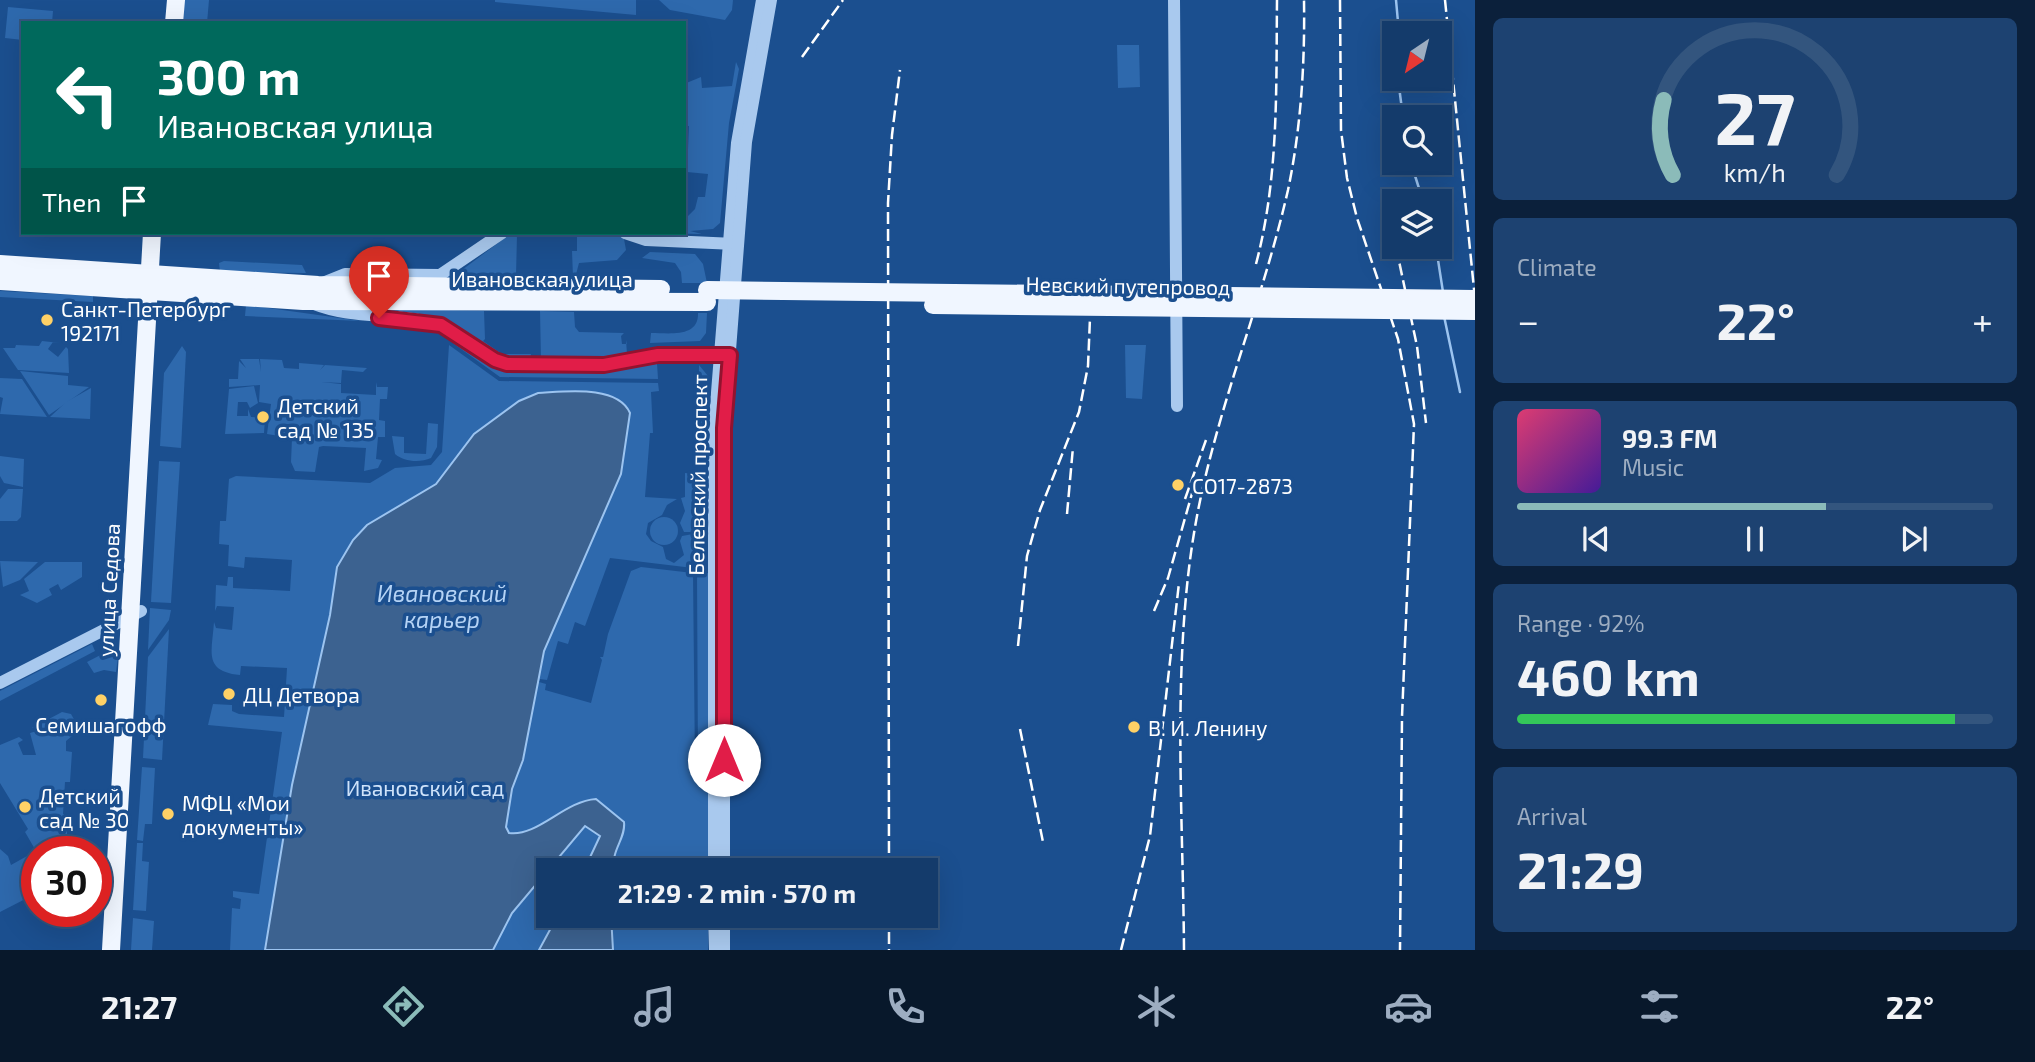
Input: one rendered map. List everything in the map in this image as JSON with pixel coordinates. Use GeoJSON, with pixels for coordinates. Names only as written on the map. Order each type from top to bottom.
{"type":"FeatureCollection","features":[{"type":"Feature","properties":{"kind":"main road"},"geometry":{"type":"LineString","coordinates":[[162,21],[164,0]]}},
{"type":"Feature","properties":{"kind":"main road"},"geometry":{"type":"LineString","coordinates":[[174,21],[176,0]]}},
{"type":"Feature","properties":{"kind":"main road","name":"улица Седова"},"geometry":{"type":"LineString","coordinates":[[122,950],[136,614],[154,284],[152,235]]}},
{"type":"Feature","properties":{"kind":"main road","name":"улица Седова"},"geometry":{"type":"LineString","coordinates":[[154,284],[162,235]]}},
{"type":"Feature","properties":{"kind":"main road","name":"Ивановская улица"},"geometry":{"type":"LineString","coordinates":[[0,264],[379,309],[707,296]]}},
{"type":"Feature","properties":{"kind":"main road","name":"Ивановская улица"},"geometry":{"type":"LineString","coordinates":[[0,281],[318,285],[780,297]]}},
{"type":"Feature","properties":{"kind":"main road","name":"Невский путепровод"},"geometry":{"type":"LineString","coordinates":[[780,297],[1475,299]]}},
{"type":"Feature","properties":{"kind":"main road","name":"Невский путепровод"},"geometry":{"type":"LineString","coordinates":[[780,297],[1475,311]]}},
{"type":"Feature","properties":{"kind":"main road","name":"улица Седова"},"geometry":{"type":"LineString","coordinates":[[111,950],[136,614]]}},
{"type":"Feature","properties":{"kind":"street","name":"Белевский проспект"},"geometry":{"type":"LineString","coordinates":[[734,244],[737,143],[762,0]]}},
{"type":"Feature","properties":{"kind":"street","name":"Белевский проспект"},"geometry":{"type":"LineString","coordinates":[[714,858],[713,471],[746,142],[771,0]]}},
{"type":"Feature","properties":{"kind":"street"},"geometry":{"type":"LineString","coordinates":[[1174,0],[1177,406]]}},
{"type":"Feature","properties":{"kind":"street","name":"Ивановская улица"},"geometry":{"type":"LineString","coordinates":[[318,285],[345,274],[440,275],[499,235]]}},
{"type":"Feature","properties":{"kind":"street","name":"Ивановская улица"},"geometry":{"type":"LineString","coordinates":[[631,235],[646,240],[734,244]]}},
{"type":"Feature","properties":{"kind":"street","name":"Ивановская улица"},"geometry":{"type":"LineString","coordinates":[[379,309],[441,325],[495,360],[507,364],[604,365],[658,355],[725,355]]}},
{"type":"Feature","properties":{"kind":"street","name":"Белевский проспект"},"geometry":{"type":"LineString","coordinates":[[724,858],[725,355]]}},
{"type":"Feature","properties":{"kind":"street"},"geometry":{"type":"LineString","coordinates":[[0,683],[136,614]]}},
{"type":"Feature","properties":{"kind":"street"},"geometry":{"type":"LineString","coordinates":[[715,928],[715,950]]}},
{"type":"Feature","properties":{"kind":"street"},"geometry":{"type":"LineString","coordinates":[[724,928],[724,950]]}},
{"type":"Feature","properties":{"kind":"green space"},"geometry":{"type":"Polygon","coordinates":[[[184,0],[209,0],[207,21],[183,21],[184,0]]]}},
{"type":"Feature","properties":{"kind":"green space"},"geometry":{"type":"Polygon","coordinates":[[[636,0],[636,15],[495,2],[636,0]]]}},
{"type":"Feature","properties":{"kind":"green space"},"geometry":{"type":"Polygon","coordinates":[[[659,0],[733,0],[732,10],[725,20],[670,10],[659,0]]]}},
{"type":"Feature","properties":{"kind":"green space"},"geometry":{"type":"Polygon","coordinates":[[[8,7],[53,11],[52,21],[21,21],[21,40],[5,38],[8,7]]]}},
{"type":"Feature","properties":{"kind":"green space"},"geometry":{"type":"Polygon","coordinates":[[[1117,45],[1139,45],[1140,87],[1118,88],[1117,45]]]}},
{"type":"Feature","properties":{"kind":"green space"},"geometry":{"type":"Polygon","coordinates":[[[736,62],[739,69],[729,123],[720,223],[713,229],[690,231],[702,234],[686,234],[686,218],[695,209],[698,197],[705,197],[708,174],[687,172],[689,126],[686,126],[686,83],[701,77],[702,88],[732,86],[736,62]]]}},
{"type":"Feature","properties":{"kind":"green space"},"geometry":{"type":"Polygon","coordinates":[[[509,235],[517,235],[516,276],[573,277],[572,251],[577,251],[577,236],[572,235],[617,235],[624,239],[626,250],[617,260],[579,263],[574,282],[439,280],[458,273],[509,235]]]}},
{"type":"Feature","properties":{"kind":"green space"},"geometry":{"type":"Polygon","coordinates":[[[650,252],[695,254],[703,264],[707,283],[682,283],[681,272],[675,263],[642,258],[650,252]]]}},
{"type":"Feature","properties":{"kind":"green space"},"geometry":{"type":"Polygon","coordinates":[[[224,261],[302,265],[306,273],[220,272],[219,263],[224,261]]]}},
{"type":"Feature","properties":{"kind":"green space"},"geometry":{"type":"Polygon","coordinates":[[[0,291],[93,296],[93,302],[0,297],[0,291]]]}},
{"type":"Feature","properties":{"kind":"green space"},"geometry":{"type":"Polygon","coordinates":[[[246,305],[361,321],[245,316],[246,305]]]}},
{"type":"Feature","properties":{"kind":"green space"},"geometry":{"type":"Polygon","coordinates":[[[399,309],[484,311],[483,341],[502,354],[531,354],[530,359],[509,359],[398,313],[399,309]]]}},
{"type":"Feature","properties":{"kind":"green space"},"geometry":{"type":"Polygon","coordinates":[[[540,311],[574,312],[575,327],[579,332],[624,333],[621,336],[622,344],[626,344],[627,354],[618,359],[541,360],[540,311]]]}},
{"type":"Feature","properties":{"kind":"green space"},"geometry":{"type":"Polygon","coordinates":[[[698,313],[707,313],[706,333],[700,341],[650,343],[651,333],[682,332],[694,327],[698,313]]]}},
{"type":"Feature","properties":{"kind":"green space"},"geometry":{"type":"Polygon","coordinates":[[[455,339],[501,368],[601,370],[657,363],[658,379],[500,377],[450,341],[455,339]]]}},
{"type":"Feature","properties":{"kind":"green space"},"geometry":{"type":"Polygon","coordinates":[[[42,341],[53,342],[48,349],[58,357],[66,347],[68,349],[69,373],[18,370],[3,348],[15,348],[16,345],[39,346],[42,341]]]}},
{"type":"Feature","properties":{"kind":"green space","name":"Ивановский сад"},"geometry":{"type":"Polygon","coordinates":[[[449,345],[499,381],[658,383],[659,391],[651,392],[653,433],[650,433],[645,497],[677,499],[667,505],[662,515],[648,523],[646,534],[651,541],[663,547],[666,559],[674,563],[684,555],[680,541],[682,536],[693,534],[693,568],[610,558],[585,626],[575,622],[568,644],[558,641],[547,680],[540,679],[539,682],[546,684],[545,690],[591,703],[602,660],[600,657],[603,657],[608,634],[631,571],[641,567],[693,573],[695,765],[698,765],[697,573],[708,573],[708,858],[536,858],[536,928],[708,928],[708,950],[230,950],[232,908],[240,909],[241,899],[233,897],[233,891],[259,894],[282,732],[208,725],[213,704],[232,705],[232,711],[239,714],[284,717],[287,668],[241,666],[240,675],[228,673],[215,664],[212,658],[214,622],[216,628],[232,630],[234,607],[217,606],[215,611],[216,585],[227,586],[228,577],[233,577],[233,588],[290,591],[292,560],[245,557],[244,568],[228,566],[229,545],[219,544],[220,521],[226,521],[229,479],[236,476],[370,483],[395,468],[431,465],[442,452],[449,345]]]}},
{"type":"Feature","properties":{"kind":"green space"},"geometry":{"type":"Polygon","coordinates":[[[1125,345],[1146,345],[1142,399],[1126,398],[1125,345]]]}},
{"type":"Feature","properties":{"kind":"green space"},"geometry":{"type":"Polygon","coordinates":[[[182,346],[186,352],[181,448],[160,446],[164,373],[182,346]]]}},
{"type":"Feature","properties":{"kind":"green space"},"geometry":{"type":"Polygon","coordinates":[[[240,359],[259,359],[261,372],[260,359],[282,360],[284,368],[299,369],[299,363],[324,365],[320,370],[325,365],[367,368],[363,372],[342,370],[341,383],[321,382],[341,384],[341,393],[376,395],[376,382],[377,387],[388,387],[387,399],[380,399],[379,420],[385,421],[385,437],[378,437],[376,459],[382,460],[378,468],[364,471],[366,448],[323,446],[319,447],[315,472],[295,471],[291,462],[292,438],[267,434],[271,404],[259,402],[260,385],[229,387],[229,379],[238,379],[239,361],[246,368],[240,359]]]}},
{"type":"Feature","properties":{"kind":"green space"},"geometry":{"type":"Polygon","coordinates":[[[699,365],[708,376],[708,433],[698,433],[699,365]]]}},
{"type":"Feature","properties":{"kind":"green space"},"geometry":{"type":"Polygon","coordinates":[[[20,371],[68,376],[68,385],[89,387],[49,415],[20,371]]]}},
{"type":"Feature","properties":{"kind":"green space"},"geometry":{"type":"Polygon","coordinates":[[[0,378],[22,379],[47,417],[0,414],[3,398],[0,397],[0,378]]]}},
{"type":"Feature","properties":{"kind":"green space"},"geometry":{"type":"Polygon","coordinates":[[[254,386],[258,403],[250,408],[247,402],[238,402],[237,416],[248,416],[248,409],[251,417],[265,418],[264,433],[225,434],[229,389],[254,386]]]}},
{"type":"Feature","properties":{"kind":"green space"},"geometry":{"type":"Polygon","coordinates":[[[91,388],[90,419],[50,417],[66,402],[91,388]]]}},
{"type":"Feature","properties":{"kind":"green space"},"geometry":{"type":"Polygon","coordinates":[[[428,423],[438,424],[437,447],[431,458],[412,461],[395,454],[392,436],[404,437],[404,453],[426,454],[428,423]]]}},
{"type":"Feature","properties":{"kind":"green space"},"geometry":{"type":"Polygon","coordinates":[[[0,456],[24,459],[23,487],[4,483],[0,476],[0,456]]]}},
{"type":"Feature","properties":{"kind":"green space"},"geometry":{"type":"Polygon","coordinates":[[[159,461],[180,462],[171,603],[151,602],[159,461]]]}},
{"type":"Feature","properties":{"kind":"green space"},"geometry":{"type":"Polygon","coordinates":[[[685,473],[694,474],[693,532],[684,532],[680,523],[685,511],[681,498],[685,497],[685,473]]]}},
{"type":"Feature","properties":{"kind":"green space"},"geometry":{"type":"Polygon","coordinates":[[[8,489],[23,489],[21,517],[17,521],[0,521],[0,499],[8,489]]]}},
{"type":"Feature","properties":{"kind":"green space"},"geometry":{"type":"Polygon","coordinates":[[[664,517],[674,521],[678,531],[674,541],[664,545],[654,541],[650,531],[654,521],[664,517]]]}},
{"type":"Feature","properties":{"kind":"green space"},"geometry":{"type":"Polygon","coordinates":[[[0,561],[38,562],[20,580],[3,587],[0,561]]]}},
{"type":"Feature","properties":{"kind":"green space"},"geometry":{"type":"Polygon","coordinates":[[[45,562],[82,562],[82,577],[61,590],[58,584],[49,589],[52,595],[37,603],[20,595],[29,591],[24,579],[45,562]]]}},
{"type":"Feature","properties":{"kind":"green space"},"geometry":{"type":"Polygon","coordinates":[[[150,608],[171,610],[169,620],[148,650],[150,608]]]}},
{"type":"Feature","properties":{"kind":"green space"},"geometry":{"type":"Polygon","coordinates":[[[169,629],[162,760],[143,758],[148,657],[169,629]]]}},
{"type":"Feature","properties":{"kind":"green space"},"geometry":{"type":"Polygon","coordinates":[[[92,644],[95,651],[0,701],[0,691],[92,644]]]}},
{"type":"Feature","properties":{"kind":"green space"},"geometry":{"type":"Polygon","coordinates":[[[114,648],[118,657],[116,672],[104,670],[94,673],[87,662],[114,648]]]}},
{"type":"Feature","properties":{"kind":"green space"},"geometry":{"type":"Polygon","coordinates":[[[62,712],[71,714],[76,723],[68,725],[77,726],[78,731],[66,741],[66,751],[72,752],[70,782],[65,782],[63,814],[68,815],[67,836],[27,836],[25,832],[28,829],[0,783],[0,745],[19,737],[23,740],[18,743],[23,755],[36,755],[30,733],[47,728],[32,728],[62,712]]]}},
{"type":"Feature","properties":{"kind":"green space"},"geometry":{"type":"Polygon","coordinates":[[[142,767],[155,768],[152,824],[145,824],[143,841],[137,840],[142,767]]]}},
{"type":"Feature","properties":{"kind":"green space"},"geometry":{"type":"Polygon","coordinates":[[[137,843],[143,843],[142,861],[149,862],[146,911],[133,910],[137,843]]]}},
{"type":"Feature","properties":{"kind":"green space"},"geometry":{"type":"Polygon","coordinates":[[[0,849],[8,856],[11,865],[21,859],[21,901],[0,912],[0,849]]]}},
{"type":"Feature","properties":{"kind":"green space"},"geometry":{"type":"Polygon","coordinates":[[[133,918],[154,921],[152,950],[131,950],[133,918]]]}},
{"type":"Feature","properties":{"kind":"water","name":"Ивановский карьер"},"geometry":{"type":"Polygon","coordinates":[[[588,392],[614,398],[630,413],[621,474],[544,651],[523,760],[512,789],[506,827],[509,833],[530,830],[573,806],[596,799],[624,822],[615,858],[590,858],[600,836],[585,826],[558,858],[536,858],[536,884],[512,913],[493,950],[265,950],[292,785],[330,615],[337,567],[353,540],[367,525],[436,484],[474,434],[519,401],[538,393],[588,392]]]}},
{"type":"Feature","properties":{"kind":"water"},"geometry":{"type":"Polygon","coordinates":[[[551,928],[612,928],[613,950],[539,950],[551,928]]]}},
{"type":"Feature","properties":{"kind":"waterway"},"geometry":{"type":"LineString","coordinates":[[1396,0],[1398,21]]}},
{"type":"Feature","properties":{"kind":"waterway"},"geometry":{"type":"LineString","coordinates":[[1400,91],[1401,105]]}},
{"type":"Feature","properties":{"kind":"waterway"},"geometry":{"type":"LineString","coordinates":[[1415,175],[1419,189]]}},
{"type":"Feature","properties":{"kind":"waterway"},"geometry":{"type":"LineString","coordinates":[[1438,259],[1443,292]]}},
{"type":"Feature","properties":{"kind":"waterway"},"geometry":{"type":"LineString","coordinates":[[1444,316],[1460,392]]}},
{"type":"Feature","properties":{"kind":"railway"},"geometry":{"type":"LineString","coordinates":[[802,57],[843,0]]}},
{"type":"Feature","properties":{"kind":"railway"},"geometry":{"type":"LineString","coordinates":[[1256,264],[1269,199],[1272,166],[1277,0]]}},
{"type":"Feature","properties":{"kind":"railway"},"geometry":{"type":"LineString","coordinates":[[1184,950],[1180,732],[1189,569],[1206,475],[1288,190],[1301,95],[1304,0]]}},
{"type":"Feature","properties":{"kind":"railway"},"geometry":{"type":"LineString","coordinates":[[1340,0],[1341,130],[1347,178],[1357,218],[1398,339],[1414,424],[1402,717],[1400,950]]}},
{"type":"Feature","properties":{"kind":"railway"},"geometry":{"type":"LineString","coordinates":[[1445,0],[1475,299]]}},
{"type":"Feature","properties":{"kind":"railway"},"geometry":{"type":"LineString","coordinates":[[889,858],[888,203],[892,135],[900,70]]}},
{"type":"Feature","properties":{"kind":"railway"},"geometry":{"type":"LineString","coordinates":[[1399,259],[1417,346],[1426,423]]}},
{"type":"Feature","properties":{"kind":"railway"},"geometry":{"type":"LineString","coordinates":[[1018,646],[1027,556],[1040,510],[1079,412],[1088,366],[1090,318]]}},
{"type":"Feature","properties":{"kind":"railway"},"geometry":{"type":"LineString","coordinates":[[1185,499],[1206,440]]}},
{"type":"Feature","properties":{"kind":"railway"},"geometry":{"type":"LineString","coordinates":[[1067,514],[1073,447]]}},
{"type":"Feature","properties":{"kind":"railway"},"geometry":{"type":"LineString","coordinates":[[1154,611],[1168,578],[1193,490]]}},
{"type":"Feature","properties":{"kind":"railway"},"geometry":{"type":"LineString","coordinates":[[1121,950],[1150,836],[1179,583]]}},
{"type":"Feature","properties":{"kind":"railway"},"geometry":{"type":"LineString","coordinates":[[1020,729],[1043,842]]}},
{"type":"Feature","properties":{"kind":"railway"},"geometry":{"type":"LineString","coordinates":[[889,928],[889,950]]}},
{"type":"Feature","properties":{"kind":"place","name":"Санкт-Петербург 192171"},"geometry":{"type":"Point","coordinates":[47,320]}},
{"type":"Feature","properties":{"kind":"place","name":"Детский сад № 135"},"geometry":{"type":"Point","coordinates":[263,417]}},
{"type":"Feature","properties":{"kind":"place","name":"СО17-2873"},"geometry":{"type":"Point","coordinates":[1178,485]}},
{"type":"Feature","properties":{"kind":"place","name":"ДЦ Детвора"},"geometry":{"type":"Point","coordinates":[229,694]}},
{"type":"Feature","properties":{"kind":"place","name":"Семишагофф"},"geometry":{"type":"Point","coordinates":[101,700]}},
{"type":"Feature","properties":{"kind":"place","name":"В. И. Ленину"},"geometry":{"type":"Point","coordinates":[1134,727]}},
{"type":"Feature","properties":{"kind":"place","name":"Детский сад № 30"},"geometry":{"type":"Point","coordinates":[25,807]}},
{"type":"Feature","properties":{"kind":"place","name":"МФЦ «Мои документы»"},"geometry":{"type":"Point","coordinates":[168,814]}},
{"type":"Feature","properties":{"kind":"route"},"geometry":{"type":"LineString","coordinates":[[379,318],[441,325],[495,360],[507,364],[604,365],[658,355],[730,355],[724,428],[724,760]]}}]}
